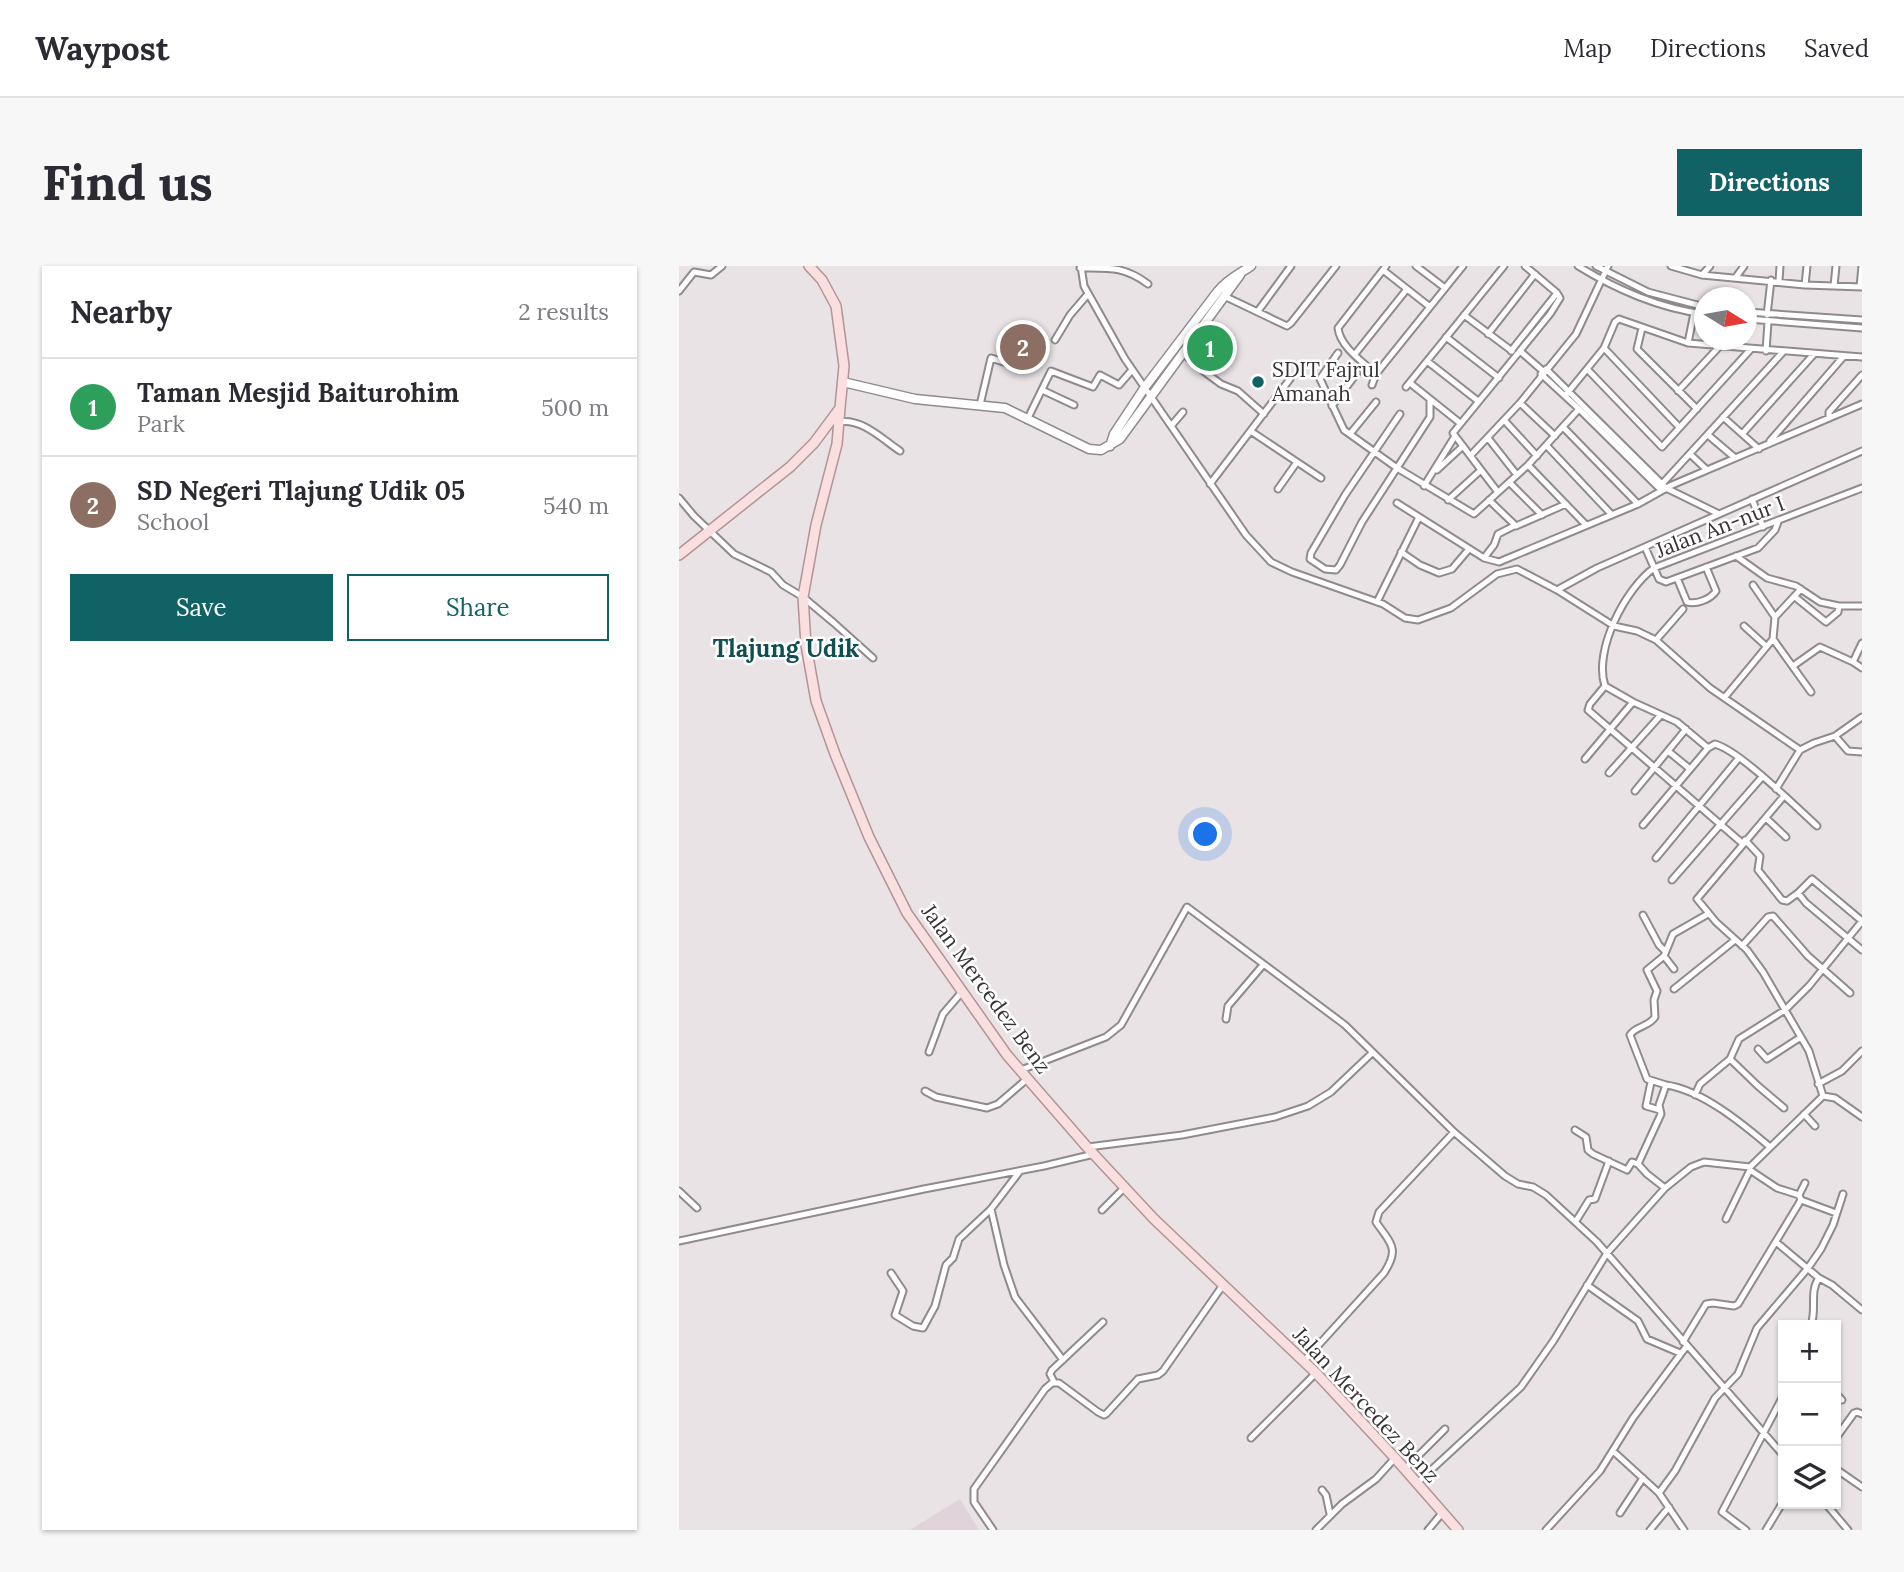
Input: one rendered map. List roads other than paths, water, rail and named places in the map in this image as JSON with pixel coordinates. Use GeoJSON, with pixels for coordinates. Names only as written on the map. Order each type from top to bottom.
{"type":"FeatureCollection","features":[{"type":"Feature","properties":{"kind":"main road","name":"Jalan Mercedez Benz"},"geometry":{"type":"LineString","coordinates":[[809,266],[822,279],[836,306],[842,341],[843,382],[837,444],[816,525],[803,597],[804,630],[812,683],[835,754],[869,837],[907,913],[1007,1055],[1090,1150],[1154,1219],[1316,1373],[1458,1530]]}},
{"type":"Feature","properties":{"kind":"main road"},"geometry":{"type":"LineString","coordinates":[[679,555],[790,467],[814,443],[839,408]]}},
{"type":"Feature","properties":{"kind":"street"},"geometry":{"type":"LineString","coordinates":[[679,290],[694,272],[711,275],[722,266]]}},
{"type":"Feature","properties":{"kind":"street"},"geometry":{"type":"LineString","coordinates":[[1110,446],[1114,434],[1145,387],[1221,293],[1251,266]]}},
{"type":"Feature","properties":{"kind":"street"},"geometry":{"type":"LineString","coordinates":[[1258,311],[1291,266]]}},
{"type":"Feature","properties":{"kind":"street"},"geometry":{"type":"LineString","coordinates":[[1221,293],[1281,324],[1289,325],[1335,266]]}},
{"type":"Feature","properties":{"kind":"street"},"geometry":{"type":"LineString","coordinates":[[1416,266],[1445,288]]}},
{"type":"Feature","properties":{"kind":"street"},"geometry":{"type":"LineString","coordinates":[[1372,385],[1376,374],[1463,266]]}},
{"type":"Feature","properties":{"kind":"street"},"geometry":{"type":"LineString","coordinates":[[1460,423],[1408,385],[1504,266]]}},
{"type":"Feature","properties":{"kind":"street"},"geometry":{"type":"LineString","coordinates":[[1497,491],[1453,433],[1558,303],[1560,298],[1557,292],[1525,266]]}},
{"type":"Feature","properties":{"kind":"street"},"geometry":{"type":"LineString","coordinates":[[1578,266],[1601,281],[1694,313],[1688,343]]}},
{"type":"Feature","properties":{"kind":"street"},"geometry":{"type":"LineString","coordinates":[[1596,266],[1648,292],[1694,304]]}},
{"type":"Feature","properties":{"kind":"street"},"geometry":{"type":"LineString","coordinates":[[1674,266],[1702,275],[1805,285],[1861,287],[1862,266]]}},
{"type":"Feature","properties":{"kind":"street"},"geometry":{"type":"LineString","coordinates":[[1702,275],[1710,266]]}},
{"type":"Feature","properties":{"kind":"street"},"geometry":{"type":"LineString","coordinates":[[1736,277],[1744,266]]}},
{"type":"Feature","properties":{"kind":"street"},"geometry":{"type":"LineString","coordinates":[[1779,281],[1780,266]]}},
{"type":"Feature","properties":{"kind":"street"},"geometry":{"type":"LineString","coordinates":[[1805,285],[1807,266]]}},
{"type":"Feature","properties":{"kind":"street"},"geometry":{"type":"LineString","coordinates":[[1834,286],[1836,266]]}},
{"type":"Feature","properties":{"kind":"street"},"geometry":{"type":"LineString","coordinates":[[1148,284],[1126,270],[1081,267],[1082,281],[1088,294],[1132,370],[1246,535],[1271,562],[1377,602],[1405,618],[1424,619],[1451,608],[1497,574],[1511,569],[1522,571],[1614,626],[1637,631],[1656,640],[1699,680],[1800,750]]}},
{"type":"Feature","properties":{"kind":"street"},"geometry":{"type":"LineString","coordinates":[[1376,374],[1341,339],[1338,328],[1384,268],[1430,307]]}},
{"type":"Feature","properties":{"kind":"street"},"geometry":{"type":"LineString","coordinates":[[1471,455],[1520,403],[1580,328],[1606,269]]}},
{"type":"Feature","properties":{"kind":"street"},"geometry":{"type":"LineString","coordinates":[[1488,334],[1535,274]]}},
{"type":"Feature","properties":{"kind":"street"},"geometry":{"type":"LineString","coordinates":[[1766,351],[1771,281]]}},
{"type":"Feature","properties":{"kind":"street"},"geometry":{"type":"LineString","coordinates":[[1355,354],[1407,289]]}},
{"type":"Feature","properties":{"kind":"street"},"geometry":{"type":"LineString","coordinates":[[843,382],[929,401],[1005,408],[1089,449],[1101,450],[1119,442],[1221,293]]}},
{"type":"Feature","properties":{"kind":"street"},"geometry":{"type":"LineString","coordinates":[[1055,340],[1070,315],[1088,294]]}},
{"type":"Feature","properties":{"kind":"street"},"geometry":{"type":"LineString","coordinates":[[1757,313],[1862,320]]}},
{"type":"Feature","properties":{"kind":"street"},"geometry":{"type":"LineString","coordinates":[[1464,316],[1543,372],[1663,487]]}},
{"type":"Feature","properties":{"kind":"street"},"geometry":{"type":"LineString","coordinates":[[1813,316],[1813,326]]}},
{"type":"Feature","properties":{"kind":"street"},"geometry":{"type":"LineString","coordinates":[[1567,394],[1604,348],[1617,320],[1694,344]]}},
{"type":"Feature","properties":{"kind":"street"},"geometry":{"type":"LineString","coordinates":[[1757,320],[1862,328]]}},
{"type":"Feature","properties":{"kind":"street"},"geometry":{"type":"LineString","coordinates":[[1642,328],[1637,349],[1697,409]]}},
{"type":"Feature","properties":{"kind":"street"},"geometry":{"type":"LineString","coordinates":[[1446,337],[1499,378]]}},
{"type":"Feature","properties":{"kind":"street"},"geometry":{"type":"LineString","coordinates":[[1604,348],[1679,427]]}},
{"type":"Feature","properties":{"kind":"street"},"geometry":{"type":"LineString","coordinates":[[1678,391],[1717,350]]}},
{"type":"Feature","properties":{"kind":"street"},"geometry":{"type":"LineString","coordinates":[[1588,370],[1661,446],[1665,445],[1750,350],[1862,357]]}},
{"type":"Feature","properties":{"kind":"street"},"geometry":{"type":"LineString","coordinates":[[1182,352],[1221,384],[1238,391],[1264,414]]}},
{"type":"Feature","properties":{"kind":"street"},"geometry":{"type":"LineString","coordinates":[[1663,487],[1783,352]]}},
{"type":"Feature","properties":{"kind":"street"},"geometry":{"type":"LineString","coordinates":[[1338,353],[1320,379],[1342,427],[1424,486],[1474,514],[1528,465],[1579,409]]}},
{"type":"Feature","properties":{"kind":"street"},"geometry":{"type":"LineString","coordinates":[[1743,433],[1814,354]]}},
{"type":"Feature","properties":{"kind":"street"},"geometry":{"type":"LineString","coordinates":[[1769,444],[1845,356]]}},
{"type":"Feature","properties":{"kind":"street"},"geometry":{"type":"LineString","coordinates":[[980,405],[991,358],[1019,367]]}},
{"type":"Feature","properties":{"kind":"street"},"geometry":{"type":"LineString","coordinates":[[1427,361],[1478,401]]}},
{"type":"Feature","properties":{"kind":"street"},"geometry":{"type":"LineString","coordinates":[[1027,420],[1051,371],[1093,387],[1100,375],[1119,384],[1132,370]]}},
{"type":"Feature","properties":{"kind":"street"},"geometry":{"type":"LineString","coordinates":[[1332,406],[1357,373]]}},
{"type":"Feature","properties":{"kind":"street"},"geometry":{"type":"LineString","coordinates":[[1829,417],[1829,413],[1862,374]]}},
{"type":"Feature","properties":{"kind":"street"},"geometry":{"type":"LineString","coordinates":[[1210,484],[1290,379]]}},
{"type":"Feature","properties":{"kind":"street"},"geometry":{"type":"LineString","coordinates":[[1042,390],[1074,405]]}},
{"type":"Feature","properties":{"kind":"street"},"geometry":{"type":"LineString","coordinates":[[1567,394],[1579,409],[1663,487],[1717,513]]}},
{"type":"Feature","properties":{"kind":"street"},"geometry":{"type":"LineString","coordinates":[[1400,414],[1324,529],[1310,555],[1312,561],[1329,570],[1338,568],[1362,522],[1430,417],[1430,399]]}},
{"type":"Feature","properties":{"kind":"street"},"geometry":{"type":"LineString","coordinates":[[1350,434],[1375,402]]}},
{"type":"Feature","properties":{"kind":"street"},"geometry":{"type":"LineString","coordinates":[[1520,403],[1555,436]]}},
{"type":"Feature","properties":{"kind":"street"},"geometry":{"type":"LineString","coordinates":[[1397,503],[1484,558],[1494,562],[1504,561],[1639,504],[1663,487],[1862,404]]}},
{"type":"Feature","properties":{"kind":"street"},"geometry":{"type":"LineString","coordinates":[[1171,426],[1183,412]]}},
{"type":"Feature","properties":{"kind":"street"},"geometry":{"type":"LineString","coordinates":[[1723,417],[1759,449]]}},
{"type":"Feature","properties":{"kind":"street"},"geometry":{"type":"LineString","coordinates":[[1504,420],[1537,456]]}},
{"type":"Feature","properties":{"kind":"street"},"geometry":{"type":"LineString","coordinates":[[839,422],[850,421],[863,425],[900,451]]}},
{"type":"Feature","properties":{"kind":"street"},"geometry":{"type":"LineString","coordinates":[[1563,427],[1639,504]]}},
{"type":"Feature","properties":{"kind":"street"},"geometry":{"type":"LineString","coordinates":[[1252,432],[1321,478]]}},
{"type":"Feature","properties":{"kind":"street"},"geometry":{"type":"LineString","coordinates":[[1708,435],[1734,457]]}},
{"type":"Feature","properties":{"kind":"street"},"geometry":{"type":"LineString","coordinates":[[1424,486],[1455,436]]}},
{"type":"Feature","properties":{"kind":"street"},"geometry":{"type":"LineString","coordinates":[[1488,438],[1517,475]]}},
{"type":"Feature","properties":{"kind":"street"},"geometry":{"type":"LineString","coordinates":[[1546,445],[1612,515]]}},
{"type":"Feature","properties":{"kind":"street"},"geometry":{"type":"LineString","coordinates":[[1432,474],[1463,446]]}},
{"type":"Feature","properties":{"kind":"street"},"geometry":{"type":"LineString","coordinates":[[1557,590],[1588,572],[1717,513],[1862,451]]}},
{"type":"Feature","properties":{"kind":"street"},"geometry":{"type":"LineString","coordinates":[[1690,454],[1707,470]]}},
{"type":"Feature","properties":{"kind":"street"},"geometry":{"type":"LineString","coordinates":[[1278,489],[1297,462]]}},
{"type":"Feature","properties":{"kind":"street"},"geometry":{"type":"LineString","coordinates":[[1528,465],[1586,525]]}},
{"type":"Feature","properties":{"kind":"street"},"geometry":{"type":"LineString","coordinates":[[1448,500],[1481,470]]}},
{"type":"Feature","properties":{"kind":"street"},"geometry":{"type":"LineString","coordinates":[[1509,482],[1542,515]]}},
{"type":"Feature","properties":{"kind":"street","name":"Jalan An-nur I"},"geometry":{"type":"LineString","coordinates":[[1605,685],[1603,656],[1614,626],[1636,585],[1654,568],[1862,488]]}},
{"type":"Feature","properties":{"kind":"street"},"geometry":{"type":"LineString","coordinates":[[679,498],[740,559],[765,568],[873,657]]}},
{"type":"Feature","properties":{"kind":"street"},"geometry":{"type":"LineString","coordinates":[[1752,499],[1763,527]]}},
{"type":"Feature","properties":{"kind":"street"},"geometry":{"type":"LineString","coordinates":[[1489,500],[1514,526]]}},
{"type":"Feature","properties":{"kind":"street"},"geometry":{"type":"LineString","coordinates":[[1484,558],[1498,534],[1566,504]]}},
{"type":"Feature","properties":{"kind":"street"},"geometry":{"type":"LineString","coordinates":[[1377,602],[1419,517]]}},
{"type":"Feature","properties":{"kind":"street"},"geometry":{"type":"LineString","coordinates":[[1645,547],[1662,582],[1677,579],[1761,547],[1778,522]]}},
{"type":"Feature","properties":{"kind":"street"},"geometry":{"type":"LineString","coordinates":[[1401,552],[1420,565],[1439,573],[1451,569],[1469,549]]}},
{"type":"Feature","properties":{"kind":"street"},"geometry":{"type":"LineString","coordinates":[[1736,556],[1767,578],[1801,589],[1820,602],[1839,606],[1862,606]]}},
{"type":"Feature","properties":{"kind":"street"},"geometry":{"type":"LineString","coordinates":[[1677,579],[1687,602],[1698,602],[1713,595],[1716,590],[1706,566]]}},
{"type":"Feature","properties":{"kind":"street"},"geometry":{"type":"LineString","coordinates":[[1725,697],[1773,639],[1775,617],[1753,585]]}},
{"type":"Feature","properties":{"kind":"street"},"geometry":{"type":"LineString","coordinates":[[1775,617],[1801,589]]}},
{"type":"Feature","properties":{"kind":"street"},"geometry":{"type":"LineString","coordinates":[[1795,597],[1826,622],[1838,612],[1839,606]]}},
{"type":"Feature","properties":{"kind":"street"},"geometry":{"type":"LineString","coordinates":[[1656,640],[1683,609]]}},
{"type":"Feature","properties":{"kind":"street"},"geometry":{"type":"LineString","coordinates":[[1744,626],[1766,646]]}},
{"type":"Feature","properties":{"kind":"street"},"geometry":{"type":"LineString","coordinates":[[1773,639],[1811,692]]}},
{"type":"Feature","properties":{"kind":"street"},"geometry":{"type":"LineString","coordinates":[[1853,662],[1862,643]]}},
{"type":"Feature","properties":{"kind":"street"},"geometry":{"type":"LineString","coordinates":[[1793,666],[1820,647],[1862,668]]}},
{"type":"Feature","properties":{"kind":"street"},"geometry":{"type":"LineString","coordinates":[[1695,1095],[1700,1084],[1730,1059],[1739,1040],[1784,1010],[1823,970],[1862,921],[1812,879],[1787,901],[1782,900],[1758,870],[1760,856],[1676,787],[1588,708],[1605,685],[1660,716],[1677,722],[1708,748]]}},
{"type":"Feature","properties":{"kind":"street"},"geometry":{"type":"LineString","coordinates":[[1585,760],[1633,702]]}},
{"type":"Feature","properties":{"kind":"street"},"geometry":{"type":"LineString","coordinates":[[1609,773],[1660,716]]}},
{"type":"Feature","properties":{"kind":"street"},"geometry":{"type":"LineString","coordinates":[[1776,789],[1800,750],[1835,736],[1862,717]]}},
{"type":"Feature","properties":{"kind":"street"},"geometry":{"type":"LineString","coordinates":[[1635,791],[1686,729]]}},
{"type":"Feature","properties":{"kind":"street"},"geometry":{"type":"LineString","coordinates":[[1835,736],[1848,751],[1862,752]]}},
{"type":"Feature","properties":{"kind":"street"},"geometry":{"type":"LineString","coordinates":[[1643,825],[1708,748],[1717,744],[1762,777],[1817,826]]}},
{"type":"Feature","properties":{"kind":"street"},"geometry":{"type":"LineString","coordinates":[[1668,751],[1689,769]]}},
{"type":"Feature","properties":{"kind":"street"},"geometry":{"type":"LineString","coordinates":[[1656,858],[1698,804],[1738,759]]}},
{"type":"Feature","properties":{"kind":"street"},"geometry":{"type":"LineString","coordinates":[[1672,880],[1762,777]]}},
{"type":"Feature","properties":{"kind":"street"},"geometry":{"type":"LineString","coordinates":[[1784,796],[1697,897],[1698,903],[1758,965],[1809,1051],[1823,1096]]}},
{"type":"Feature","properties":{"kind":"street"},"geometry":{"type":"LineString","coordinates":[[1766,818],[1786,837]]}},
{"type":"Feature","properties":{"kind":"street"},"geometry":{"type":"LineString","coordinates":[[1798,893],[1806,903],[1862,950]]}},
{"type":"Feature","properties":{"kind":"street"},"geometry":{"type":"LineString","coordinates":[[1021,1070],[1107,1037],[1121,1026],[1128,1018],[1187,907],[1345,1025],[1454,1132],[1505,1176],[1518,1184],[1538,1189],[1576,1221],[1778,1449]]}},
{"type":"Feature","properties":{"kind":"street"},"geometry":{"type":"LineString","coordinates":[[1708,914],[1673,934],[1665,953],[1647,970],[1657,991],[1654,1000],[1655,1017],[1649,1024],[1630,1033],[1646,1077],[1651,1082],[1695,1095],[1723,1111],[1770,1147]]}},
{"type":"Feature","properties":{"kind":"street"},"geometry":{"type":"LineString","coordinates":[[1643,915],[1674,969]]}},
{"type":"Feature","properties":{"kind":"street"},"geometry":{"type":"LineString","coordinates":[[1742,946],[1773,916],[1808,956],[1850,993]]}},
{"type":"Feature","properties":{"kind":"street"},"geometry":{"type":"LineString","coordinates":[[1674,989],[1735,940]]}},
{"type":"Feature","properties":{"kind":"street"},"geometry":{"type":"LineString","coordinates":[[1226,1019],[1228,1006],[1263,965]]}},
{"type":"Feature","properties":{"kind":"street"},"geometry":{"type":"LineString","coordinates":[[929,1052],[944,1011],[961,993]]}},
{"type":"Feature","properties":{"kind":"street"},"geometry":{"type":"LineString","coordinates":[[1759,1049],[1767,1059],[1801,1037]]}},
{"type":"Feature","properties":{"kind":"street"},"geometry":{"type":"LineString","coordinates":[[1818,1084],[1842,1071],[1862,1051]]}},
{"type":"Feature","properties":{"kind":"street"},"geometry":{"type":"LineString","coordinates":[[679,1241],[1020,1171],[1090,1150],[1275,1117],[1308,1106],[1331,1092],[1372,1053]]}},
{"type":"Feature","properties":{"kind":"street"},"geometry":{"type":"LineString","coordinates":[[1730,1059],[1784,1108]]}},
{"type":"Feature","properties":{"kind":"street"},"geometry":{"type":"LineString","coordinates":[[925,1091],[936,1097],[987,1108],[998,1104],[1028,1079]]}},
{"type":"Feature","properties":{"kind":"street"},"geometry":{"type":"LineString","coordinates":[[1651,1082],[1646,1106],[1661,1110]]}},
{"type":"Feature","properties":{"kind":"street"},"geometry":{"type":"LineString","coordinates":[[1638,1164],[1661,1115],[1659,1105],[1666,1085]]}},
{"type":"Feature","properties":{"kind":"street"},"geometry":{"type":"LineString","coordinates":[[1726,1219],[1750,1168],[1823,1096]]}},
{"type":"Feature","properties":{"kind":"street"},"geometry":{"type":"LineString","coordinates":[[1823,1096],[1840,1101],[1862,1117]]}},
{"type":"Feature","properties":{"kind":"street"},"geometry":{"type":"LineString","coordinates":[[1804,1114],[1815,1126]]}},
{"type":"Feature","properties":{"kind":"street"},"geometry":{"type":"LineString","coordinates":[[1575,1130],[1586,1137],[1590,1151],[1627,1170],[1632,1162],[1638,1164],[1664,1188]]}},
{"type":"Feature","properties":{"kind":"street"},"geometry":{"type":"LineString","coordinates":[[1304,1361],[1392,1261],[1393,1247],[1376,1222],[1379,1212],[1454,1132]]}},
{"type":"Feature","properties":{"kind":"street"},"geometry":{"type":"LineString","coordinates":[[1576,1221],[1590,1200],[1595,1199],[1609,1161]]}},
{"type":"Feature","properties":{"kind":"street"},"geometry":{"type":"LineString","coordinates":[[1417,1483],[1521,1387],[1554,1340],[1607,1253],[1664,1188],[1691,1167],[1704,1162],[1750,1168],[1779,1189],[1836,1213]]}},
{"type":"Feature","properties":{"kind":"street"},"geometry":{"type":"LineString","coordinates":[[891,1273],[903,1291],[895,1315],[913,1326],[923,1328],[935,1307],[945,1268],[953,1258],[958,1241],[991,1209],[1020,1171]]}},
{"type":"Feature","properties":{"kind":"street"},"geometry":{"type":"LineString","coordinates":[[1546,1530],[1600,1471],[1685,1344],[1707,1303],[1734,1306],[1738,1304],[1749,1282],[1776,1242],[1805,1183]]}},
{"type":"Feature","properties":{"kind":"street"},"geometry":{"type":"LineString","coordinates":[[1102,1210],[1125,1187]]}},
{"type":"Feature","properties":{"kind":"street"},"geometry":{"type":"LineString","coordinates":[[679,1191],[697,1208]]}},
{"type":"Feature","properties":{"kind":"street"},"geometry":{"type":"LineString","coordinates":[[1659,1493],[1675,1471],[1715,1398],[1738,1374],[1757,1328],[1808,1268],[1824,1243],[1843,1194]]}},
{"type":"Feature","properties":{"kind":"street"},"geometry":{"type":"LineString","coordinates":[[991,1209],[1004,1265],[1015,1297],[1063,1360]]}},
{"type":"Feature","properties":{"kind":"street"},"geometry":{"type":"LineString","coordinates":[[1776,1242],[1862,1310]]}},
{"type":"Feature","properties":{"kind":"street"},"geometry":{"type":"LineString","coordinates":[[1813,1320],[1814,1287],[1819,1278]]}},
{"type":"Feature","properties":{"kind":"street"},"geometry":{"type":"LineString","coordinates":[[1103,1322],[1050,1374],[1054,1382],[1063,1385],[1104,1415],[1138,1379],[1158,1375],[1163,1371],[1223,1284]]}},
{"type":"Feature","properties":{"kind":"street"},"geometry":{"type":"LineString","coordinates":[[1587,1285],[1638,1321],[1647,1339],[1679,1353]]}},
{"type":"Feature","properties":{"kind":"street"},"geometry":{"type":"LineString","coordinates":[[1251,1438],[1316,1373]]}},
{"type":"Feature","properties":{"kind":"street"},"geometry":{"type":"LineString","coordinates":[[993,1530],[974,1502],[974,1489],[1045,1389],[1054,1382]]}},
{"type":"Feature","properties":{"kind":"street"},"geometry":{"type":"LineString","coordinates":[[1746,1530],[1722,1513],[1778,1405]]}},
{"type":"Feature","properties":{"kind":"street"},"geometry":{"type":"LineString","coordinates":[[1841,1431],[1854,1413],[1862,1414]]}},
{"type":"Feature","properties":{"kind":"street"},"geometry":{"type":"LineString","coordinates":[[1405,1469],[1445,1429]]}},
{"type":"Feature","properties":{"kind":"street"},"geometry":{"type":"LineString","coordinates":[[1613,1451],[1659,1493],[1684,1530]]}},
{"type":"Feature","properties":{"kind":"street"},"geometry":{"type":"LineString","coordinates":[[1316,1530],[1330,1514],[1371,1484],[1395,1458]]}},
{"type":"Feature","properties":{"kind":"street"},"geometry":{"type":"LineString","coordinates":[[1841,1472],[1862,1487]]}},
{"type":"Feature","properties":{"kind":"street"},"geometry":{"type":"LineString","coordinates":[[1619,1513],[1643,1478]]}},
{"type":"Feature","properties":{"kind":"street"},"geometry":{"type":"LineString","coordinates":[[1322,1490],[1326,1495],[1330,1514]]}},
{"type":"Feature","properties":{"kind":"street"},"geometry":{"type":"LineString","coordinates":[[1650,1530],[1669,1507]]}},
{"type":"Feature","properties":{"kind":"street"},"geometry":{"type":"LineString","coordinates":[[1766,1530],[1779,1509]]}},
{"type":"Feature","properties":{"kind":"street"},"geometry":{"type":"LineString","coordinates":[[1830,1509],[1848,1530]]}},
{"type":"Feature","properties":{"kind":"street"},"geometry":{"type":"LineString","coordinates":[[1428,1530],[1443,1513]]}},
{"type":"Feature","properties":{"kind":"place","name":"SD Negeri Tlajung Udik 05"},"geometry":{"type":"Point","coordinates":[1023,347]}},
{"type":"Feature","properties":{"kind":"place","name":"Taman Mesjid Baiturohim"},"geometry":{"type":"Point","coordinates":[1210,348]}},
{"type":"Feature","properties":{"kind":"place","name":"SDIT Fajrul Amanah"},"geometry":{"type":"Point","coordinates":[1258,382]}},
{"type":"Feature","properties":{"kind":"district","name":"Tlajung Udik"},"geometry":{"type":"Point","coordinates":[786,649]}}]}
